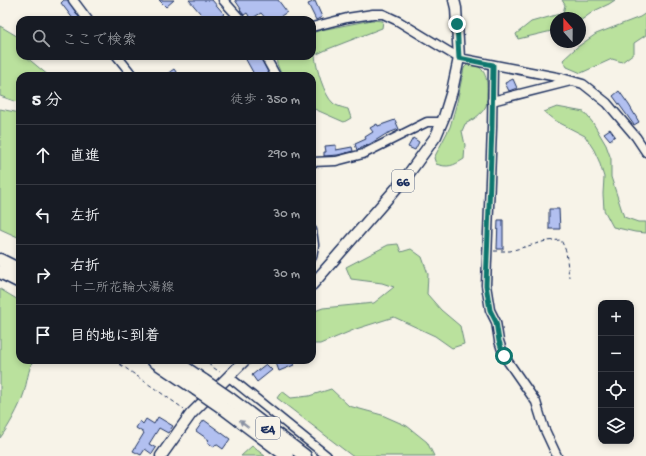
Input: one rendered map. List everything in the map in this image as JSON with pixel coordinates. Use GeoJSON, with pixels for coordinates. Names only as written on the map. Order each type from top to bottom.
{"type":"FeatureCollection","features":[{"type":"Feature","properties":{"kind":"highway"},"geometry":{"type":"LineString","coordinates":[[0,260],[16,268]]}},
{"type":"Feature","properties":{"kind":"highway"},"geometry":{"type":"LineString","coordinates":[[0,272],[16,280]]}},
{"type":"Feature","properties":{"kind":"highway","name":"E4"},"geometry":{"type":"LineString","coordinates":[[161,364],[200,384]]}},
{"type":"Feature","properties":{"kind":"highway","name":"E4"},"geometry":{"type":"LineString","coordinates":[[178,364],[200,384],[226,403],[305,456]]}},
{"type":"Feature","properties":{"kind":"highway","name":"E4"},"geometry":{"type":"LineString","coordinates":[[226,403],[287,456]]}},
{"type":"Feature","properties":{"kind":"main road","name":"66"},"geometry":{"type":"LineString","coordinates":[[316,280],[407,176],[436,136],[452,91],[459,58],[456,8],[454,0]]}},
{"type":"Feature","properties":{"kind":"main road"},"geometry":{"type":"LineString","coordinates":[[161,456],[191,414],[241,364]]}},
{"type":"Feature","properties":{"kind":"street"},"geometry":{"type":"LineString","coordinates":[[73,0],[85,16]]}},
{"type":"Feature","properties":{"kind":"street"},"geometry":{"type":"LineString","coordinates":[[223,0],[237,16]]}},
{"type":"Feature","properties":{"kind":"street"},"geometry":{"type":"LineString","coordinates":[[316,26],[347,18],[383,14],[398,21],[459,58],[562,78],[583,84],[607,103],[636,136],[646,152]]}},
{"type":"Feature","properties":{"kind":"street"},"geometry":{"type":"LineString","coordinates":[[120,60],[130,72]]}},
{"type":"Feature","properties":{"kind":"street"},"geometry":{"type":"LineString","coordinates":[[267,60],[274,72]]}},
{"type":"Feature","properties":{"kind":"street"},"geometry":{"type":"LineString","coordinates":[[493,65],[486,285],[490,310],[496,322],[499,341],[504,356],[536,402],[544,428],[557,456]]}},
{"type":"Feature","properties":{"kind":"street"},"geometry":{"type":"LineString","coordinates":[[492,101],[572,81]]}},
{"type":"Feature","properties":{"kind":"street"},"geometry":{"type":"LineString","coordinates":[[316,162],[336,161],[363,154],[427,122],[442,122]]}},
{"type":"Feature","properties":{"kind":"street"},"geometry":{"type":"LineString","coordinates":[[229,377],[328,456]]}},
{"type":"Feature","properties":{"kind":"path"},"geometry":{"type":"LineString","coordinates":[[487,251],[510,251],[546,241],[561,240],[566,251],[568,277]]}},
{"type":"Feature","properties":{"kind":"path"},"geometry":{"type":"LineString","coordinates":[[120,364],[191,414]]}},
{"type":"Feature","properties":{"kind":"path"},"geometry":{"type":"LineString","coordinates":[[208,364],[229,377]]}},
{"type":"Feature","properties":{"kind":"green space"},"geometry":{"type":"Polygon","coordinates":[[[562,0],[615,0],[586,17],[586,12],[563,12],[565,5],[562,0]]]}},
{"type":"Feature","properties":{"kind":"green space"},"geometry":{"type":"Polygon","coordinates":[[[646,13],[646,35],[634,43],[634,53],[622,62],[612,59],[581,73],[567,67],[563,60],[576,48],[586,48],[586,41],[596,34],[640,17],[646,13]]]}},
{"type":"Feature","properties":{"kind":"green space"},"geometry":{"type":"Polygon","coordinates":[[[550,17],[550,31],[518,39],[516,34],[531,22],[550,17]]]}},
{"type":"Feature","properties":{"kind":"green space"},"geometry":{"type":"Polygon","coordinates":[[[372,20],[383,21],[382,28],[316,55],[316,32],[372,20]]]}},
{"type":"Feature","properties":{"kind":"green space"},"geometry":{"type":"Polygon","coordinates":[[[0,26],[16,36],[16,60],[30,60],[44,72],[16,72],[16,102],[0,96],[0,26]]]}},
{"type":"Feature","properties":{"kind":"green space"},"geometry":{"type":"Polygon","coordinates":[[[276,60],[316,60],[324,88],[330,99],[334,104],[348,109],[351,118],[344,122],[316,110],[316,72],[280,72],[276,60]]]}},
{"type":"Feature","properties":{"kind":"green space"},"geometry":{"type":"Polygon","coordinates":[[[468,64],[482,69],[484,73],[487,83],[486,106],[482,112],[465,124],[462,131],[465,145],[464,159],[450,166],[436,164],[434,158],[450,127],[464,68],[468,64]]]}},
{"type":"Feature","properties":{"kind":"green space"},"geometry":{"type":"Polygon","coordinates":[[[557,107],[584,112],[593,123],[606,145],[611,159],[611,177],[624,217],[638,222],[646,222],[646,233],[613,227],[604,210],[604,177],[594,150],[585,136],[554,120],[544,112],[557,107]]]}},
{"type":"Feature","properties":{"kind":"green space"},"geometry":{"type":"Polygon","coordinates":[[[0,109],[16,112],[16,236],[0,229],[0,109]]]}},
{"type":"Feature","properties":{"kind":"green space"},"geometry":{"type":"Polygon","coordinates":[[[398,244],[401,252],[411,249],[422,257],[428,274],[427,294],[441,310],[460,326],[464,344],[452,348],[435,336],[394,317],[356,329],[320,344],[316,344],[316,311],[323,308],[374,303],[394,287],[382,283],[351,279],[346,267],[388,245],[398,244]]]}},
{"type":"Feature","properties":{"kind":"green space"},"geometry":{"type":"Polygon","coordinates":[[[0,289],[16,299],[16,364],[32,364],[20,404],[0,438],[0,289]]]}},
{"type":"Feature","properties":{"kind":"green space"},"geometry":{"type":"Polygon","coordinates":[[[331,389],[349,406],[382,415],[407,426],[427,442],[434,456],[352,456],[277,398],[282,391],[291,398],[309,396],[331,389]]]}},
{"type":"Feature","properties":{"kind":"green space"},"geometry":{"type":"Polygon","coordinates":[[[252,446],[265,456],[241,456],[252,446]]]}},
{"type":"Feature","properties":{"kind":"building"},"geometry":{"type":"Polygon","coordinates":[[[64,0],[68,0],[78,16],[71,16],[61,3],[64,0]]]}},
{"type":"Feature","properties":{"kind":"building"},"geometry":{"type":"Polygon","coordinates":[[[159,0],[174,0],[166,7],[159,0]]]}},
{"type":"Feature","properties":{"kind":"building"},"geometry":{"type":"Polygon","coordinates":[[[189,0],[212,0],[224,14],[222,16],[203,16],[189,0]]]}},
{"type":"Feature","properties":{"kind":"building"},"geometry":{"type":"Polygon","coordinates":[[[235,0],[278,0],[287,12],[281,16],[264,16],[261,13],[256,16],[249,16],[247,13],[244,15],[240,10],[241,9],[235,0]]]}},
{"type":"Feature","properties":{"kind":"building"},"geometry":{"type":"Polygon","coordinates":[[[315,1],[322,17],[316,20],[316,16],[314,16],[308,4],[315,1]]]}},
{"type":"Feature","properties":{"kind":"building"},"geometry":{"type":"Polygon","coordinates":[[[246,60],[262,60],[268,72],[253,72],[246,60]]]}},
{"type":"Feature","properties":{"kind":"building"},"geometry":{"type":"Polygon","coordinates":[[[513,79],[517,88],[509,91],[505,83],[513,79]]]}},
{"type":"Feature","properties":{"kind":"building"},"geometry":{"type":"Polygon","coordinates":[[[619,91],[639,122],[634,125],[613,96],[619,91]]]}},
{"type":"Feature","properties":{"kind":"building"},"geometry":{"type":"Polygon","coordinates":[[[395,120],[399,129],[386,134],[357,150],[355,144],[366,139],[365,137],[373,132],[370,128],[377,124],[378,126],[395,120]]]}},
{"type":"Feature","properties":{"kind":"building"},"geometry":{"type":"Polygon","coordinates":[[[610,129],[615,136],[610,140],[604,133],[610,129]]]}},
{"type":"Feature","properties":{"kind":"building"},"geometry":{"type":"Polygon","coordinates":[[[413,138],[419,142],[415,150],[408,147],[413,138]]]}},
{"type":"Feature","properties":{"kind":"building"},"geometry":{"type":"Polygon","coordinates":[[[336,145],[336,150],[352,147],[353,151],[338,155],[324,156],[324,152],[326,152],[325,146],[336,145]]]}},
{"type":"Feature","properties":{"kind":"building"},"geometry":{"type":"Polygon","coordinates":[[[549,209],[559,209],[560,229],[549,229],[549,209]]]}},
{"type":"Feature","properties":{"kind":"building"},"geometry":{"type":"Polygon","coordinates":[[[498,220],[503,220],[503,249],[497,249],[498,220]]]}},
{"type":"Feature","properties":{"kind":"building"},"geometry":{"type":"Polygon","coordinates":[[[266,364],[272,370],[257,382],[252,375],[266,364]]]}},
{"type":"Feature","properties":{"kind":"building"},"geometry":{"type":"Polygon","coordinates":[[[276,364],[294,364],[294,365],[279,371],[276,364]]]}},
{"type":"Feature","properties":{"kind":"building"},"geometry":{"type":"Polygon","coordinates":[[[158,417],[173,426],[168,433],[159,428],[149,444],[156,448],[152,454],[145,449],[141,455],[133,451],[144,433],[136,428],[140,421],[143,424],[146,419],[154,424],[158,417]]]}},
{"type":"Feature","properties":{"kind":"building"},"geometry":{"type":"Polygon","coordinates":[[[204,420],[230,439],[223,449],[216,444],[214,447],[207,442],[209,440],[196,431],[204,420]]]}},
{"type":"Feature","properties":{"kind":"route"},"geometry":{"type":"LineString","coordinates":[[457,24],[459,58],[493,65],[486,285],[490,310],[496,322],[499,341],[504,356]]}}]}
